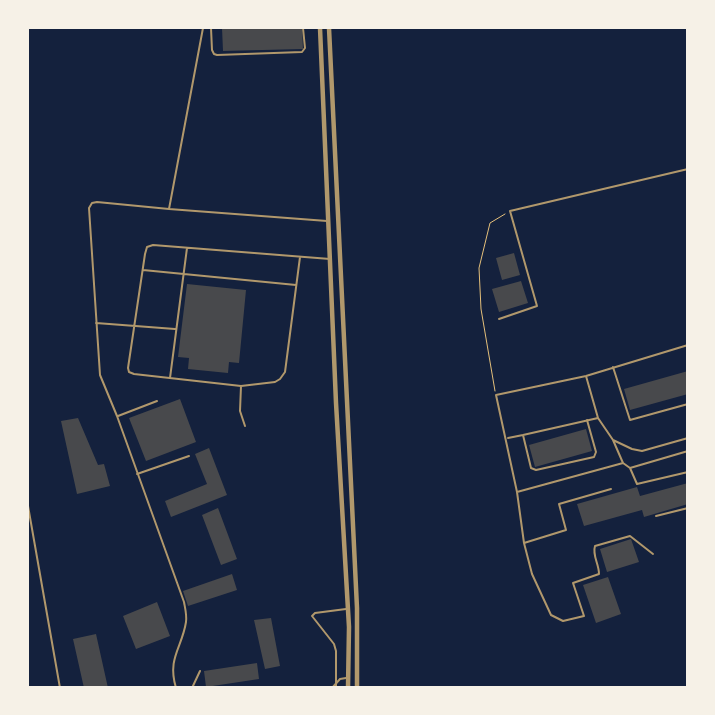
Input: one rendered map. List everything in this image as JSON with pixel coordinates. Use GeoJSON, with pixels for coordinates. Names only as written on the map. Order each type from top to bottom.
{"type":"FeatureCollection","features":[{"type":"Feature","properties":{"kind":"street"},"geometry":{"type":"LineString","coordinates":[[320,28],[338,437],[348,609],[348,688]]}},
{"type":"Feature","properties":{"kind":"street"},"geometry":{"type":"LineString","coordinates":[[329,28],[357,608],[357,688]]}},
{"type":"Feature","properties":{"kind":"street"},"geometry":{"type":"LineString","coordinates":[[327,162],[336,162]]}},
{"type":"Feature","properties":{"kind":"street"},"geometry":{"type":"LineString","coordinates":[[330,259],[340,259]]}},
{"type":"Feature","properties":{"kind":"street"},"geometry":{"type":"LineString","coordinates":[[338,437],[348,436]]}},
{"type":"Feature","properties":{"kind":"street"},"geometry":{"type":"LineString","coordinates":[[348,609],[357,608]]}},
{"type":"Feature","properties":{"kind":"street"},"geometry":{"type":"LineString","coordinates":[[348,677],[357,677]]}},
{"type":"Feature","properties":{"kind":"lane"},"geometry":{"type":"LineString","coordinates":[[169,210],[202,28]]}},
{"type":"Feature","properties":{"kind":"lane"},"geometry":{"type":"LineString","coordinates":[[211,28],[212,50],[217,55],[302,52],[305,48],[303,28]]}},
{"type":"Feature","properties":{"kind":"lane"},"geometry":{"type":"LineString","coordinates":[[499,318],[537,306],[510,211],[688,169]]}},
{"type":"Feature","properties":{"kind":"lane"},"geometry":{"type":"LineString","coordinates":[[176,688],[172,671],[186,622],[184,602],[117,416],[100,375],[89,208],[92,203],[97,202],[169,210],[329,221]]}},
{"type":"Feature","properties":{"kind":"lane"},"geometry":{"type":"LineString","coordinates":[[300,257],[285,372],[280,379],[275,382],[241,386],[129,372],[142,270],[148,247],[153,245],[330,259]]}},
{"type":"Feature","properties":{"kind":"lane"},"geometry":{"type":"LineString","coordinates":[[170,378],[187,248]]}},
{"type":"Feature","properties":{"kind":"lane"},"geometry":{"type":"LineString","coordinates":[[142,270],[296,285]]}},
{"type":"Feature","properties":{"kind":"lane"},"geometry":{"type":"LineString","coordinates":[[96,323],[176,329]]}},
{"type":"Feature","properties":{"kind":"lane"},"geometry":{"type":"LineString","coordinates":[[654,554],[630,536],[595,546],[594,551],[599,574],[573,583],[584,616],[563,621],[551,615],[532,574],[524,543],[517,492],[496,395],[586,376],[688,345]]}},
{"type":"Feature","properties":{"kind":"lane"},"geometry":{"type":"LineString","coordinates":[[613,367],[630,420],[688,404]]}},
{"type":"Feature","properties":{"kind":"lane"},"geometry":{"type":"LineString","coordinates":[[586,376],[598,418],[614,440],[623,463],[630,468],[637,484],[688,472]]}},
{"type":"Feature","properties":{"kind":"lane"},"geometry":{"type":"LineString","coordinates":[[241,386],[240,411],[245,426]]}},
{"type":"Feature","properties":{"kind":"lane"},"geometry":{"type":"LineString","coordinates":[[117,416],[158,401]]}},
{"type":"Feature","properties":{"kind":"lane"},"geometry":{"type":"LineString","coordinates":[[506,438],[598,418]]}},
{"type":"Feature","properties":{"kind":"lane"},"geometry":{"type":"LineString","coordinates":[[523,435],[531,468],[536,470],[594,456],[596,452],[587,420]]}},
{"type":"Feature","properties":{"kind":"lane"},"geometry":{"type":"LineString","coordinates":[[614,440],[642,452],[688,438]]}},
{"type":"Feature","properties":{"kind":"lane"},"geometry":{"type":"LineString","coordinates":[[630,468],[688,451]]}},
{"type":"Feature","properties":{"kind":"lane"},"geometry":{"type":"LineString","coordinates":[[137,475],[189,456]]}},
{"type":"Feature","properties":{"kind":"lane"},"geometry":{"type":"LineString","coordinates":[[517,492],[623,463]]}},
{"type":"Feature","properties":{"kind":"lane"},"geometry":{"type":"LineString","coordinates":[[524,543],[566,530],[559,504],[611,489]]}},
{"type":"Feature","properties":{"kind":"lane"},"geometry":{"type":"LineString","coordinates":[[28,506],[60,688]]}},
{"type":"Feature","properties":{"kind":"lane"},"geometry":{"type":"LineString","coordinates":[[656,516],[688,508]]}},
{"type":"Feature","properties":{"kind":"lane"},"geometry":{"type":"LineString","coordinates":[[336,688],[336,651],[334,644],[312,616],[315,613],[348,609]]}},
{"type":"Feature","properties":{"kind":"lane"},"geometry":{"type":"LineString","coordinates":[[192,688],[200,671]]}},
{"type":"Feature","properties":{"kind":"lane"},"geometry":{"type":"LineString","coordinates":[[332,688],[340,680],[348,677]]}},
{"type":"Feature","properties":{"kind":"path"},"geometry":{"type":"LineString","coordinates":[[496,395],[482,309],[479,268],[490,223],[510,211]]}},
{"type":"Feature","properties":{"kind":"building"},"geometry":{"type":"Polygon","coordinates":[[[222,28],[302,28],[303,49],[223,51],[222,28]]]}},
{"type":"Feature","properties":{"kind":"building"},"geometry":{"type":"Polygon","coordinates":[[[514,253],[520,275],[502,280],[496,258],[514,253]]]}},
{"type":"Feature","properties":{"kind":"building"},"geometry":{"type":"Polygon","coordinates":[[[521,281],[528,303],[499,312],[492,289],[521,281]]]}},
{"type":"Feature","properties":{"kind":"building"},"geometry":{"type":"Polygon","coordinates":[[[187,284],[246,290],[239,363],[229,362],[228,373],[188,369],[189,358],[178,357],[187,284]]]}},
{"type":"Feature","properties":{"kind":"building"},"geometry":{"type":"Polygon","coordinates":[[[688,371],[688,394],[630,410],[624,389],[688,371]]]}},
{"type":"Feature","properties":{"kind":"building"},"geometry":{"type":"Polygon","coordinates":[[[180,399],[196,442],[146,461],[129,418],[180,399]]]}},
{"type":"Feature","properties":{"kind":"building"},"geometry":{"type":"Polygon","coordinates":[[[78,418],[98,465],[104,464],[110,486],[77,494],[61,421],[78,418]]]}},
{"type":"Feature","properties":{"kind":"building"},"geometry":{"type":"Polygon","coordinates":[[[586,429],[592,451],[535,467],[529,445],[586,429]]]}},
{"type":"Feature","properties":{"kind":"building"},"geometry":{"type":"Polygon","coordinates":[[[209,448],[227,495],[171,517],[165,501],[207,484],[195,454],[209,448]]]}},
{"type":"Feature","properties":{"kind":"building"},"geometry":{"type":"Polygon","coordinates":[[[688,483],[688,504],[644,517],[642,510],[584,526],[577,504],[637,487],[640,496],[688,483]]]}},
{"type":"Feature","properties":{"kind":"building"},"geometry":{"type":"Polygon","coordinates":[[[218,508],[237,559],[221,565],[202,515],[218,508]]]}},
{"type":"Feature","properties":{"kind":"building"},"geometry":{"type":"Polygon","coordinates":[[[631,539],[639,562],[607,572],[600,549],[631,539]]]}},
{"type":"Feature","properties":{"kind":"building"},"geometry":{"type":"Polygon","coordinates":[[[232,574],[237,590],[188,606],[183,591],[232,574]]]}},
{"type":"Feature","properties":{"kind":"building"},"geometry":{"type":"Polygon","coordinates":[[[608,577],[621,614],[596,623],[583,585],[608,577]]]}},
{"type":"Feature","properties":{"kind":"building"},"geometry":{"type":"Polygon","coordinates":[[[157,602],[170,636],[136,649],[123,616],[157,602]]]}},
{"type":"Feature","properties":{"kind":"building"},"geometry":{"type":"Polygon","coordinates":[[[271,618],[280,666],[265,669],[254,620],[271,618]]]}},
{"type":"Feature","properties":{"kind":"building"},"geometry":{"type":"Polygon","coordinates":[[[96,634],[108,688],[84,688],[73,639],[96,634]]]}},
{"type":"Feature","properties":{"kind":"building"},"geometry":{"type":"Polygon","coordinates":[[[257,663],[259,679],[206,687],[204,671],[257,663]]]}}]}
